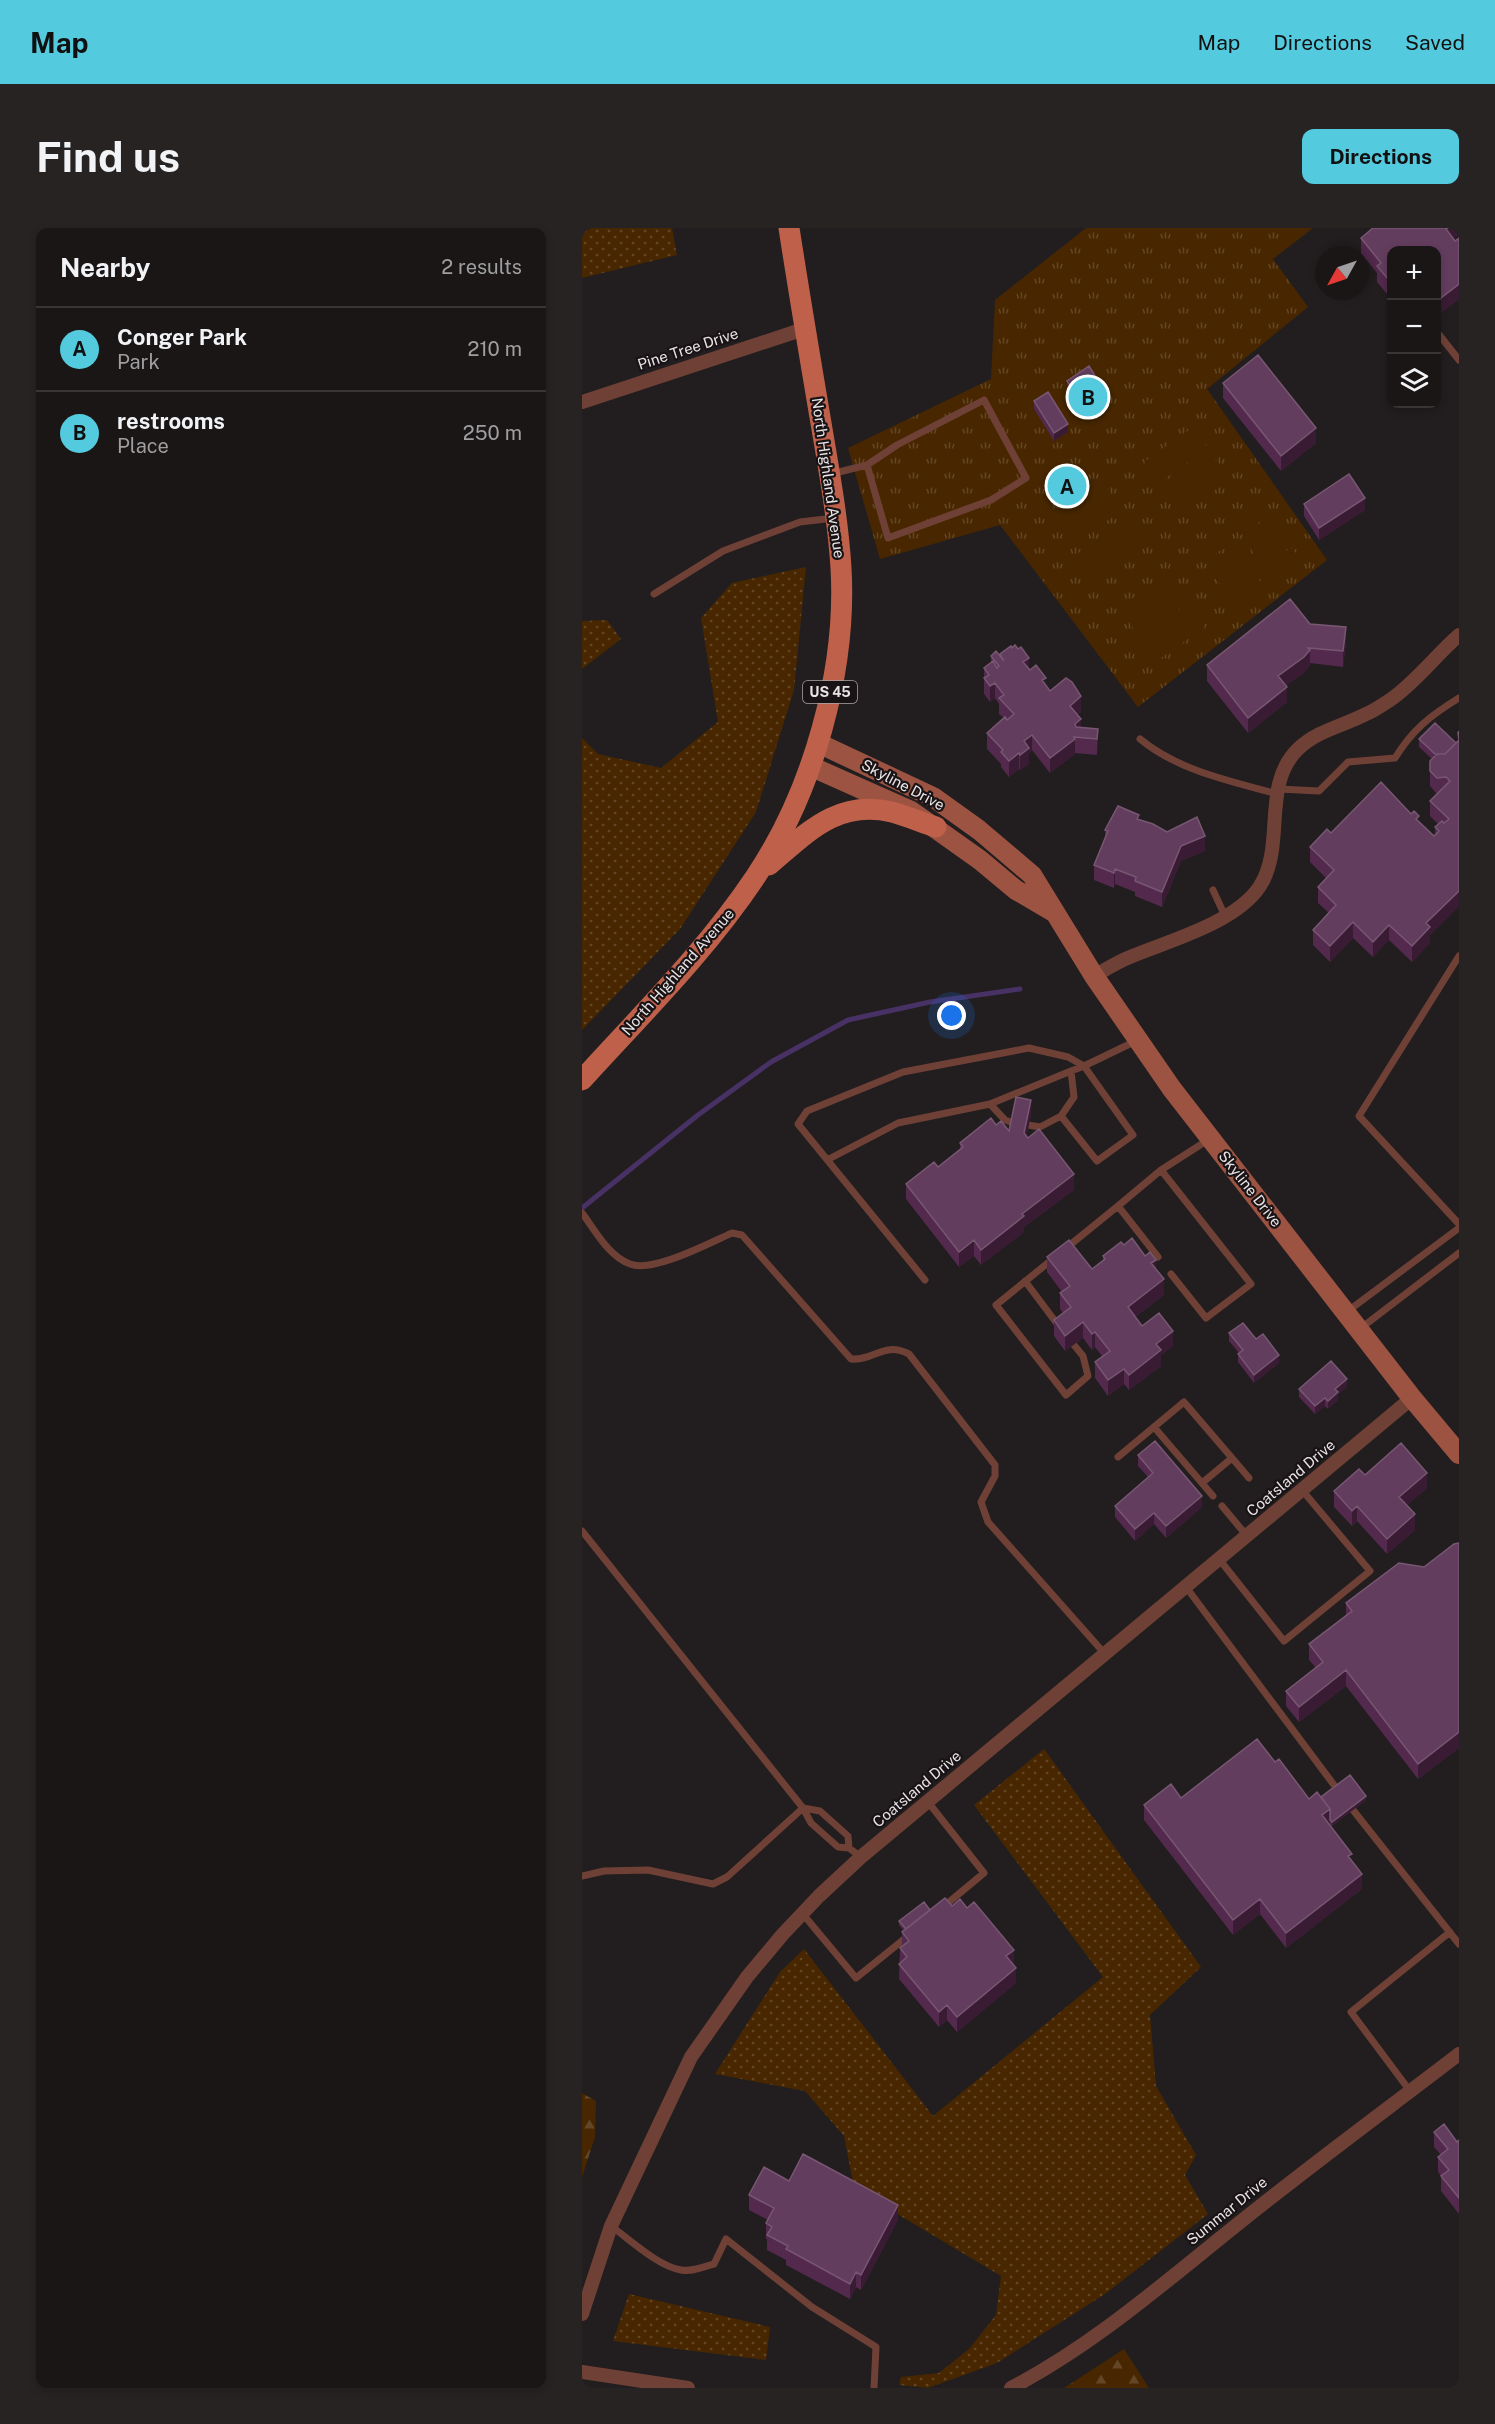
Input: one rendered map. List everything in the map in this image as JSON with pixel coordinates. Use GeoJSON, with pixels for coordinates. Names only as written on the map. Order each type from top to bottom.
{"type":"FeatureCollection","features":[{"type":"Feature","properties":{"kind":"main road","name":"North Highland Avenue"},"geometry":{"type":"LineString","coordinates":[[582,1080],[686,967],[757,875],[782,832],[800,794],[818,743],[837,652],[842,569],[836,518],[789,228]]}},
{"type":"Feature","properties":{"kind":"main road"},"geometry":{"type":"LineString","coordinates":[[757,875],[803,836],[835,814],[856,810],[890,812],[936,827]]}},
{"type":"Feature","properties":{"kind":"street","name":"Pine Tree Drive"},"geometry":{"type":"LineString","coordinates":[[582,402],[804,328]]}},
{"type":"Feature","properties":{"kind":"street"},"geometry":{"type":"LineString","coordinates":[[1094,976],[1126,958],[1211,925],[1236,909],[1259,887],[1269,862],[1275,799],[1284,767],[1298,749],[1316,735],[1339,723],[1367,714],[1392,699],[1459,634]]}},
{"type":"Feature","properties":{"kind":"street","name":"Skyline Drive"},"geometry":{"type":"LineString","coordinates":[[818,743],[933,797],[979,830],[1032,875],[1136,1041],[1412,1398],[1459,1454]]}},
{"type":"Feature","properties":{"kind":"street","name":"Skyline Drive"},"geometry":{"type":"LineString","coordinates":[[810,766],[911,811],[936,827],[1016,890],[1057,914]]}},
{"type":"Feature","properties":{"kind":"street","name":"Coatsland Drive"},"geometry":{"type":"LineString","coordinates":[[582,2314],[611,2226],[691,2057],[747,1977],[802,1912],[861,1857],[1412,1398]]}},
{"type":"Feature","properties":{"kind":"street","name":"Summar Drive"},"geometry":{"type":"LineString","coordinates":[[1011,2388],[1053,2366],[1095,2338],[1288,2183],[1459,2054]]}},
{"type":"Feature","properties":{"kind":"street"},"geometry":{"type":"LineString","coordinates":[[582,2372],[688,2388]]}},
{"type":"Feature","properties":{"kind":"lane"},"geometry":{"type":"LineString","coordinates":[[1441,337],[1459,360]]}},
{"type":"Feature","properties":{"kind":"lane"},"geometry":{"type":"LineString","coordinates":[[829,474],[867,465],[897,445],[984,400],[1026,478],[991,500],[888,538],[867,465]]}},
{"type":"Feature","properties":{"kind":"lane"},"geometry":{"type":"LineString","coordinates":[[654,594],[723,551],[800,522],[836,518]]}},
{"type":"Feature","properties":{"kind":"lane"},"geometry":{"type":"LineString","coordinates":[[1140,739],[1155,751],[1207,775],[1278,791],[1319,791],[1347,762],[1395,758],[1408,737],[1435,713],[1459,698]]}},
{"type":"Feature","properties":{"kind":"lane"},"geometry":{"type":"LineString","coordinates":[[1212,890],[1225,916]]}},
{"type":"Feature","properties":{"kind":"lane"},"geometry":{"type":"LineString","coordinates":[[1347,1312],[1459,1226],[1359,1116],[1459,956]]}},
{"type":"Feature","properties":{"kind":"lane"},"geometry":{"type":"LineString","coordinates":[[827,1160],[898,1123],[990,1104],[1084,1066],[1136,1041]]}},
{"type":"Feature","properties":{"kind":"lane"},"geometry":{"type":"LineString","coordinates":[[925,1280],[798,1124],[807,1112],[903,1072],[1029,1048],[1068,1057],[1084,1066],[1133,1134],[1097,1161],[1061,1116]]}},
{"type":"Feature","properties":{"kind":"lane"},"geometry":{"type":"LineString","coordinates":[[1028,1125],[1040,1127],[1061,1116],[1074,1097],[1071,1071]]}},
{"type":"Feature","properties":{"kind":"lane"},"geometry":{"type":"LineString","coordinates":[[990,1104],[1005,1120],[1014,1123]]}},
{"type":"Feature","properties":{"kind":"lane"},"geometry":{"type":"LineString","coordinates":[[1074,1345],[1083,1356],[1088,1376],[1066,1395],[996,1305],[1161,1170],[1210,1138]]}},
{"type":"Feature","properties":{"kind":"lane"},"geometry":{"type":"LineString","coordinates":[[1161,1170],[1251,1284],[1206,1318],[1171,1274]]}},
{"type":"Feature","properties":{"kind":"lane"},"geometry":{"type":"LineString","coordinates":[[1118,1206],[1158,1257]]}},
{"type":"Feature","properties":{"kind":"lane"},"geometry":{"type":"LineString","coordinates":[[584,1216],[611,1252],[630,1265],[658,1264],[732,1233],[742,1235],[851,1359],[860,1359],[897,1348],[909,1354],[995,1465],[995,1476],[981,1502],[988,1522],[1105,1654]]}},
{"type":"Feature","properties":{"kind":"lane"},"geometry":{"type":"LineString","coordinates":[[1360,1329],[1459,1253]]}},
{"type":"Feature","properties":{"kind":"lane"},"geometry":{"type":"LineString","coordinates":[[1025,1281],[1062,1329]]}},
{"type":"Feature","properties":{"kind":"lane"},"geometry":{"type":"LineString","coordinates":[[1119,1457],[1184,1402],[1249,1478]]}},
{"type":"Feature","properties":{"kind":"lane"},"geometry":{"type":"LineString","coordinates":[[1154,1427],[1213,1496]]}},
{"type":"Feature","properties":{"kind":"lane"},"geometry":{"type":"LineString","coordinates":[[1202,1483],[1232,1458]]}},
{"type":"Feature","properties":{"kind":"lane"},"geometry":{"type":"LineString","coordinates":[[1219,1559],[1284,1641],[1370,1571],[1302,1490]]}},
{"type":"Feature","properties":{"kind":"lane"},"geometry":{"type":"LineString","coordinates":[[1222,1506],[1247,1536]]}},
{"type":"Feature","properties":{"kind":"lane"},"geometry":{"type":"LineString","coordinates":[[582,1531],[803,1808],[811,1823],[838,1847],[849,1848],[861,1857]]}},
{"type":"Feature","properties":{"kind":"lane"},"geometry":{"type":"LineString","coordinates":[[1186,1587],[1337,1789]]}},
{"type":"Feature","properties":{"kind":"lane"},"geometry":{"type":"LineString","coordinates":[[928,1802],[984,1873],[941,1909]]}},
{"type":"Feature","properties":{"kind":"lane"},"geometry":{"type":"LineString","coordinates":[[803,1808],[820,1811],[848,1836],[849,1848]]}},
{"type":"Feature","properties":{"kind":"lane"},"geometry":{"type":"LineString","coordinates":[[582,1876],[604,1871],[648,1870],[713,1884],[727,1877],[803,1808]]}},
{"type":"Feature","properties":{"kind":"lane"},"geometry":{"type":"LineString","coordinates":[[1353,1810],[1459,1944]]}},
{"type":"Feature","properties":{"kind":"lane"},"geometry":{"type":"LineString","coordinates":[[802,1912],[856,1978],[908,1936]]}},
{"type":"Feature","properties":{"kind":"lane"},"geometry":{"type":"LineString","coordinates":[[1410,2091],[1352,2012],[1450,1932]]}},
{"type":"Feature","properties":{"kind":"lane"},"geometry":{"type":"LineString","coordinates":[[611,2226],[659,2260],[679,2270],[693,2270],[714,2264],[726,2239],[812,2307],[876,2347],[874,2388]]}},
{"type":"Feature","properties":{"kind":"green space"},"geometry":{"type":"Polygon","coordinates":[[[582,228],[672,228],[677,255],[582,278],[582,228]]]}},
{"type":"Feature","properties":{"kind":"green space"},"geometry":{"type":"Polygon","coordinates":[[[1086,228],[1313,228],[1273,259],[1308,307],[1207,389],[1327,560],[1138,707],[1000,525],[880,559],[848,448],[991,379],[995,300],[1086,228]]]}},
{"type":"Feature","properties":{"kind":"green space"},"geometry":{"type":"Polygon","coordinates":[[[1193,427],[1208,448],[1159,483],[1144,462],[1193,427]]]}},
{"type":"Feature","properties":{"kind":"green space"},"geometry":{"type":"Polygon","coordinates":[[[1213,456],[1230,479],[1182,514],[1166,491],[1213,456]]]}},
{"type":"Feature","properties":{"kind":"green space"},"geometry":{"type":"Polygon","coordinates":[[[1106,487],[1122,510],[1072,546],[1056,523],[1106,487]]]}},
{"type":"Feature","properties":{"kind":"green space"},"geometry":{"type":"Polygon","coordinates":[[[1259,502],[1269,515],[1241,535],[1231,522],[1259,502]]]}},
{"type":"Feature","properties":{"kind":"green space"},"geometry":{"type":"Polygon","coordinates":[[[1127,518],[1143,540],[1094,576],[1078,553],[1127,518]]]}},
{"type":"Feature","properties":{"kind":"green space"},"geometry":{"type":"Polygon","coordinates":[[[1275,524],[1285,537],[1257,558],[1248,545],[1275,524]]]}},
{"type":"Feature","properties":{"kind":"green space"},"geometry":{"type":"Polygon","coordinates":[[[1223,529],[1232,542],[1204,562],[1195,549],[1223,529]]]}},
{"type":"Feature","properties":{"kind":"green space"},"geometry":{"type":"Polygon","coordinates":[[[1291,547],[1301,560],[1273,580],[1264,567],[1291,547]]]}},
{"type":"Feature","properties":{"kind":"green space"},"geometry":{"type":"Polygon","coordinates":[[[1239,551],[1248,565],[1221,585],[1211,572],[1239,551]]]}},
{"type":"Feature","properties":{"kind":"green space"},"geometry":{"type":"Polygon","coordinates":[[[806,567],[794,690],[756,812],[680,929],[582,1030],[582,738],[598,754],[661,768],[718,722],[701,618],[732,583],[806,567]]]}},
{"type":"Feature","properties":{"kind":"green space"},"geometry":{"type":"Polygon","coordinates":[[[1168,573],[1185,597],[1136,632],[1119,608],[1168,573]]]}},
{"type":"Feature","properties":{"kind":"green space"},"geometry":{"type":"Polygon","coordinates":[[[1255,574],[1264,587],[1237,607],[1227,594],[1255,574]]]}},
{"type":"Feature","properties":{"kind":"green space"},"geometry":{"type":"Polygon","coordinates":[[[1188,603],[1205,627],[1155,662],[1139,639],[1188,603]]]}},
{"type":"Feature","properties":{"kind":"green space"},"geometry":{"type":"Polygon","coordinates":[[[607,620],[621,639],[582,669],[582,621],[607,620]]]}},
{"type":"Feature","properties":{"kind":"green space"},"geometry":{"type":"Polygon","coordinates":[[[1044,1749],[1201,1967],[1150,2015],[1156,2086],[1196,2155],[1185,2175],[1208,2214],[1105,2294],[997,2363],[928,2388],[899,2385],[901,2377],[939,2373],[969,2349],[996,2315],[1001,2276],[854,2188],[844,2136],[805,2091],[715,2074],[780,1972],[804,1949],[933,2116],[1103,1977],[974,1805],[1044,1749]]]}},
{"type":"Feature","properties":{"kind":"green space"},"geometry":{"type":"Polygon","coordinates":[[[582,2093],[596,2101],[595,2137],[582,2177],[582,2093]]]}},
{"type":"Feature","properties":{"kind":"green space"},"geometry":{"type":"Polygon","coordinates":[[[629,2294],[770,2327],[766,2360],[613,2341],[629,2294]]]}},
{"type":"Feature","properties":{"kind":"green space"},"geometry":{"type":"Polygon","coordinates":[[[1124,2349],[1149,2388],[1064,2388],[1124,2349]]]}},
{"type":"Feature","properties":{"kind":"building"},"geometry":{"type":"Polygon","coordinates":[[[1373,228],[1448,228],[1446,229],[1455,241],[1459,238],[1459,284],[1441,298],[1441,246],[1387,246],[1387,278],[1377,266],[1381,263],[1361,238],[1373,228]]]}},
{"type":"Feature","properties":{"kind":"building"},"geometry":{"type":"Polygon","coordinates":[[[1258,355],[1316,428],[1281,456],[1223,383],[1258,355]]]}},
{"type":"Feature","properties":{"kind":"building"},"geometry":{"type":"Polygon","coordinates":[[[1089,366],[1108,397],[1087,411],[1067,381],[1089,366]]]}},
{"type":"Feature","properties":{"kind":"building"},"geometry":{"type":"Polygon","coordinates":[[[1048,392],[1068,424],[1054,433],[1034,401],[1048,392]]]}},
{"type":"Feature","properties":{"kind":"building"},"geometry":{"type":"Polygon","coordinates":[[[1349,474],[1365,498],[1319,528],[1304,504],[1349,474]]]}},
{"type":"Feature","properties":{"kind":"building"},"geometry":{"type":"Polygon","coordinates":[[[1290,599],[1310,624],[1346,627],[1343,651],[1308,648],[1310,650],[1304,657],[1278,676],[1287,687],[1248,718],[1207,665],[1290,599]]]}},
{"type":"Feature","properties":{"kind":"building"},"geometry":{"type":"Polygon","coordinates":[[[1015,645],[1018,649],[1021,647],[1029,658],[1023,662],[1030,670],[1036,665],[1046,678],[1042,680],[1050,691],[1066,678],[1072,682],[1081,696],[1070,706],[1081,719],[1075,724],[1076,727],[1098,729],[1097,739],[1074,737],[1075,739],[1050,758],[1032,735],[1024,741],[1029,748],[1020,755],[1019,753],[1009,761],[1001,752],[1003,750],[987,733],[1005,717],[1007,720],[1014,714],[999,698],[1004,695],[995,683],[990,686],[984,678],[989,675],[984,668],[993,661],[997,668],[999,666],[991,656],[996,651],[1004,661],[1000,654],[1015,645]]]}},
{"type":"Feature","properties":{"kind":"building"},"geometry":{"type":"Polygon","coordinates":[[[1435,723],[1456,743],[1445,754],[1436,755],[1419,739],[1435,723]]]}},
{"type":"Feature","properties":{"kind":"building"},"geometry":{"type":"Polygon","coordinates":[[[1459,740],[1459,891],[1426,923],[1430,927],[1412,946],[1389,925],[1373,942],[1353,922],[1330,946],[1313,930],[1336,905],[1318,887],[1334,870],[1310,847],[1327,829],[1331,833],[1381,782],[1411,814],[1414,811],[1419,816],[1416,819],[1434,836],[1439,831],[1435,827],[1449,819],[1430,801],[1450,781],[1446,777],[1437,778],[1430,771],[1430,761],[1437,754],[1445,754],[1459,740]]]}},
{"type":"Feature","properties":{"kind":"building"},"geometry":{"type":"Polygon","coordinates":[[[1118,806],[1139,815],[1137,819],[1167,832],[1197,817],[1205,836],[1181,846],[1162,892],[1135,881],[1136,877],[1115,869],[1114,873],[1094,865],[1108,831],[1105,830],[1118,806]]]}},
{"type":"Feature","properties":{"kind":"building"},"geometry":{"type":"Polygon","coordinates":[[[1016,1097],[1031,1100],[1024,1133],[1028,1138],[1039,1129],[1074,1174],[1022,1214],[1024,1216],[981,1250],[974,1240],[959,1252],[906,1184],[934,1162],[938,1167],[963,1147],[960,1143],[991,1118],[996,1125],[1001,1121],[1009,1131],[1016,1097]]]}},
{"type":"Feature","properties":{"kind":"building"},"geometry":{"type":"Polygon","coordinates":[[[1132,1238],[1145,1256],[1150,1252],[1156,1260],[1151,1263],[1164,1279],[1128,1307],[1142,1326],[1159,1313],[1173,1331],[1156,1344],[1161,1350],[1129,1375],[1124,1369],[1108,1380],[1095,1362],[1110,1351],[1095,1332],[1092,1334],[1083,1322],[1065,1336],[1054,1320],[1071,1307],[1060,1293],[1070,1286],[1047,1257],[1069,1240],[1092,1269],[1105,1259],[1103,1256],[1121,1242],[1124,1245],[1132,1238]]]}},
{"type":"Feature","properties":{"kind":"building"},"geometry":{"type":"Polygon","coordinates":[[[1243,1323],[1256,1339],[1263,1334],[1279,1355],[1254,1375],[1238,1354],[1243,1350],[1229,1333],[1243,1323]]]}},
{"type":"Feature","properties":{"kind":"building"},"geometry":{"type":"Polygon","coordinates":[[[1331,1361],[1347,1379],[1335,1389],[1338,1392],[1328,1401],[1325,1398],[1315,1406],[1299,1389],[1331,1361]]]}},
{"type":"Feature","properties":{"kind":"building"},"geometry":{"type":"Polygon","coordinates":[[[1155,1441],[1202,1496],[1166,1526],[1154,1513],[1135,1529],[1115,1506],[1153,1473],[1138,1455],[1155,1441]]]}},
{"type":"Feature","properties":{"kind":"building"},"geometry":{"type":"Polygon","coordinates":[[[1401,1443],[1427,1473],[1399,1497],[1415,1514],[1387,1539],[1357,1506],[1352,1511],[1334,1491],[1359,1469],[1365,1475],[1401,1443]]]}},
{"type":"Feature","properties":{"kind":"building"},"geometry":{"type":"Polygon","coordinates":[[[1459,1543],[1459,1732],[1418,1764],[1346,1670],[1299,1707],[1286,1691],[1323,1662],[1309,1644],[1352,1611],[1346,1603],[1399,1563],[1424,1567],[1454,1544],[1459,1543]]]}},
{"type":"Feature","properties":{"kind":"building"},"geometry":{"type":"Polygon","coordinates":[[[1257,1739],[1275,1762],[1279,1759],[1309,1799],[1317,1792],[1330,1809],[1322,1815],[1352,1854],[1348,1856],[1362,1874],[1286,1933],[1260,1899],[1233,1920],[1144,1805],[1171,1784],[1181,1798],[1257,1739]]]}},
{"type":"Feature","properties":{"kind":"building"},"geometry":{"type":"Polygon","coordinates":[[[1350,1775],[1366,1796],[1332,1822],[1330,1809],[1321,1797],[1350,1775]]]}},
{"type":"Feature","properties":{"kind":"building"},"geometry":{"type":"Polygon","coordinates":[[[945,1898],[952,1906],[960,1899],[967,1908],[974,1902],[1014,1950],[1006,1956],[1016,1968],[957,2017],[947,2005],[939,2012],[899,1964],[907,1957],[900,1948],[909,1941],[902,1932],[945,1898]]]}},
{"type":"Feature","properties":{"kind":"building"},"geometry":{"type":"Polygon","coordinates":[[[924,1902],[930,1910],[906,1929],[899,1921],[924,1902]]]}},
{"type":"Feature","properties":{"kind":"building"},"geometry":{"type":"Polygon","coordinates":[[[1444,2124],[1457,2142],[1459,2140],[1459,2198],[1441,2176],[1449,2170],[1438,2157],[1448,2149],[1434,2132],[1444,2124]]]}},
{"type":"Feature","properties":{"kind":"building"},"geometry":{"type":"Polygon","coordinates":[[[803,2154],[898,2205],[861,2275],[856,2272],[850,2284],[786,2249],[788,2246],[767,2235],[772,2227],[766,2223],[774,2208],[749,2195],[764,2167],[789,2181],[803,2154]]]}},
{"type":"Feature","properties":{"kind":"waterway"},"geometry":{"type":"LineString","coordinates":[[582,1208],[698,1115],[771,1062],[848,1020],[930,1002],[1020,989]]}},
{"type":"Feature","properties":{"kind":"place","name":"restrooms"},"geometry":{"type":"Point","coordinates":[1088,397]}},
{"type":"Feature","properties":{"kind":"place","name":"Conger Park"},"geometry":{"type":"Point","coordinates":[1067,486]}}]}
